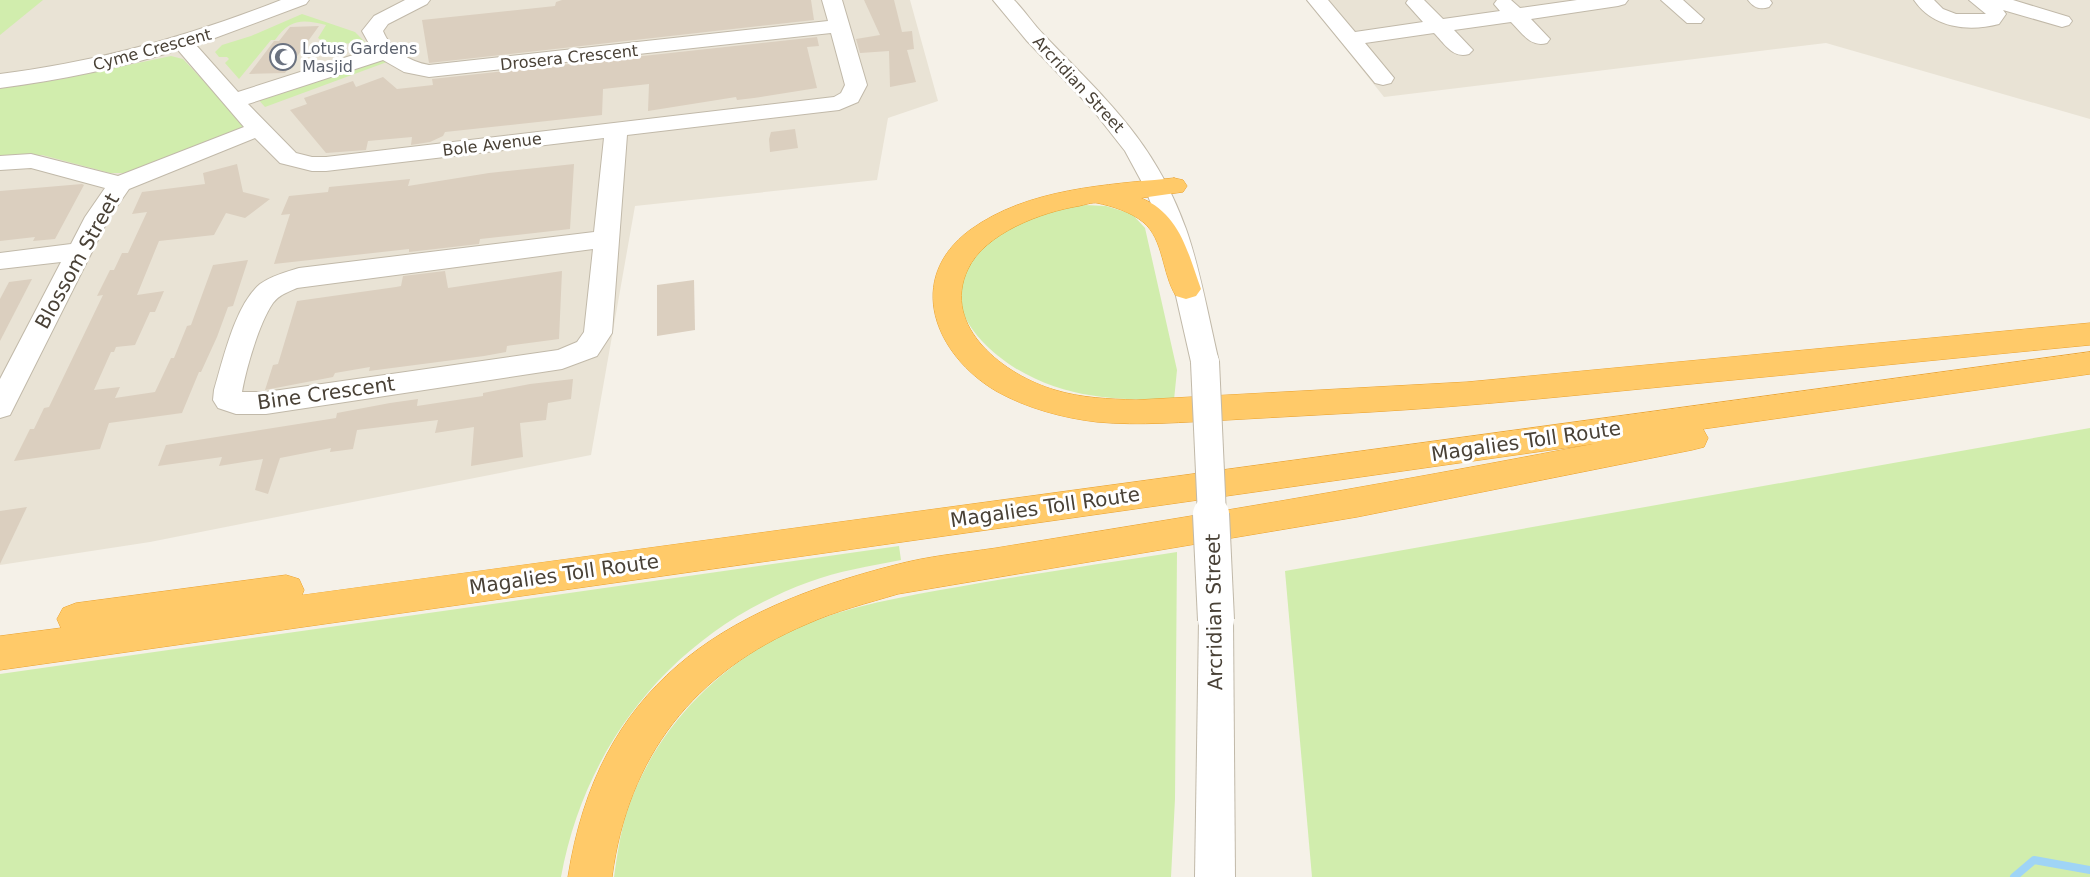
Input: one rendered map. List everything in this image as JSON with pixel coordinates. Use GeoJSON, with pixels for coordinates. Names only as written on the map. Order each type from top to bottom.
{"type":"FeatureCollection","features":[{"type":"Feature","properties":{"kind":"highway"},"geometry":{"type":"LineString","coordinates":[[1165,187],[1038,206],[996,225],[970,244],[955,264],[946,289],[947,309],[957,337],[979,365],[1013,386],[1052,401],[1091,409],[1152,412],[1426,397],[2090,334]]}},
{"type":"Feature","properties":{"kind":"highway"},"geometry":{"type":"LineString","coordinates":[[1089,197],[1125,201],[1141,206],[1154,215],[1162,225],[1186,289]]}},
{"type":"Feature","properties":{"kind":"highway","name":"Magalies Toll Route"},"geometry":{"type":"LineString","coordinates":[[0,630],[2090,347]]}},
{"type":"Feature","properties":{"kind":"highway","name":"Magalies Toll Route"},"geometry":{"type":"LineString","coordinates":[[0,653],[2090,363]]}},
{"type":"Feature","properties":{"kind":"highway"},"geometry":{"type":"LineString","coordinates":[[590,877],[593,849],[610,793],[635,744],[673,692],[723,653],[778,620],[836,598],[898,579],[1357,503],[1778,421],[2090,370]]}},
{"type":"Feature","properties":{"kind":"street","name":"Cyme Crescent"},"geometry":{"type":"LineString","coordinates":[[0,81],[99,64],[183,43],[299,0]]}},
{"type":"Feature","properties":{"kind":"street","name":"Drosera Crescent"},"geometry":{"type":"LineString","coordinates":[[420,0],[375,26],[372,31],[378,44],[411,69],[440,71],[839,26]]}},
{"type":"Feature","properties":{"kind":"street"},"geometry":{"type":"LineString","coordinates":[[832,0],[839,26]]}},
{"type":"Feature","properties":{"kind":"street","name":"Arcridian Street"},"geometry":{"type":"LineString","coordinates":[[1003,0],[1023,21],[1034,37],[1078,80],[1126,135],[1165,187],[1192,232],[1205,287],[1208,328],[1204,355],[1216,620],[1215,877]]}},
{"type":"Feature","properties":{"kind":"street"},"geometry":{"type":"LineString","coordinates":[[1317,0],[1383,78]]}},
{"type":"Feature","properties":{"kind":"street"},"geometry":{"type":"LineString","coordinates":[[1500,0],[1540,39]]}},
{"type":"Feature","properties":{"kind":"street"},"geometry":{"type":"LineString","coordinates":[[1351,39],[1589,2],[1618,0]]}},
{"type":"Feature","properties":{"kind":"street"},"geometry":{"type":"LineString","coordinates":[[1671,0],[1694,19]]}},
{"type":"Feature","properties":{"kind":"street"},"geometry":{"type":"LineString","coordinates":[[1924,0],[1940,15],[1959,21],[1977,23],[1992,20],[1996,14],[1984,0]]}},
{"type":"Feature","properties":{"kind":"street"},"geometry":{"type":"LineString","coordinates":[[1984,0],[2062,21]]}},
{"type":"Feature","properties":{"kind":"street"},"geometry":{"type":"LineString","coordinates":[[1589,2],[1607,18]]}},
{"type":"Feature","properties":{"kind":"street"},"geometry":{"type":"LineString","coordinates":[[1416,3],[1462,50]]}},
{"type":"Feature","properties":{"kind":"street","name":"Bole Avenue"},"geometry":{"type":"LineString","coordinates":[[183,43],[258,129],[288,158],[312,164],[839,103],[850,97],[856,85],[839,26]]}},
{"type":"Feature","properties":{"kind":"street"},"geometry":{"type":"LineString","coordinates":[[234,102],[388,51]]}},
{"type":"Feature","properties":{"kind":"street","name":"Blossom Street"},"geometry":{"type":"LineString","coordinates":[[0,407],[7,380],[110,196],[120,184],[258,129]]}},
{"type":"Feature","properties":{"kind":"street","name":"Bine Crescent"},"geometry":{"type":"LineString","coordinates":[[606,238],[298,278],[285,283],[269,291],[257,307],[228,390],[228,400],[237,403],[266,403],[562,359],[587,349],[598,333],[616,130]]}},
{"type":"Feature","properties":{"kind":"street"},"geometry":{"type":"LineString","coordinates":[[0,163],[31,161],[120,184]]}},
{"type":"Feature","properties":{"kind":"street","name":"Arcridian Street"},"geometry":{"type":"LineString","coordinates":[[1165,187],[1186,289],[1204,355]]}},
{"type":"Feature","properties":{"kind":"street"},"geometry":{"type":"LineString","coordinates":[[0,261],[80,251]]}},
{"type":"Feature","properties":{"kind":"shaded area"},"geometry":{"type":"Polygon","coordinates":[[[0,0],[910,0],[938,101],[888,118],[877,180],[635,206],[591,455],[150,542],[0,565],[0,0]]]}},
{"type":"Feature","properties":{"kind":"shaded area"},"geometry":{"type":"Polygon","coordinates":[[[1307,0],[2090,0],[2090,119],[1826,43],[1384,97],[1307,0]]]}},
{"type":"Feature","properties":{"kind":"green space"},"geometry":{"type":"Polygon","coordinates":[[[0,0],[43,0],[0,35],[0,0]]]}},
{"type":"Feature","properties":{"kind":"green space"},"geometry":{"type":"Polygon","coordinates":[[[302,14],[355,32],[366,43],[327,44],[318,38],[326,25],[297,22],[286,28],[275,40],[271,40],[239,79],[225,63],[229,59],[219,57],[215,52],[222,45],[251,36],[302,14]]]}},
{"type":"Feature","properties":{"kind":"green space"},"geometry":{"type":"Polygon","coordinates":[[[171,56],[183,59],[241,121],[243,126],[236,133],[130,173],[110,173],[42,155],[0,158],[0,88],[62,79],[171,56]]]}},
{"type":"Feature","properties":{"kind":"green space"},"geometry":{"type":"Polygon","coordinates":[[[380,57],[387,62],[265,107],[257,98],[380,57]]]}},
{"type":"Feature","properties":{"kind":"green space"},"geometry":{"type":"Polygon","coordinates":[[[1085,205],[1106,206],[1132,214],[1145,228],[1177,370],[1174,400],[1092,396],[1053,386],[1015,368],[998,356],[974,332],[963,313],[960,303],[962,282],[972,262],[987,245],[1003,232],[1032,218],[1085,205]]]}},
{"type":"Feature","properties":{"kind":"green space"},"geometry":{"type":"Polygon","coordinates":[[[2090,428],[2090,877],[1312,877],[1285,571],[2090,428]]]}},
{"type":"Feature","properties":{"kind":"green space"},"geometry":{"type":"Polygon","coordinates":[[[899,546],[901,560],[820,578],[761,603],[718,629],[679,660],[645,696],[616,736],[592,780],[573,827],[561,877],[0,877],[0,674],[899,546]]]}},
{"type":"Feature","properties":{"kind":"green space"},"geometry":{"type":"Polygon","coordinates":[[[1177,552],[1175,799],[1171,877],[614,877],[626,815],[655,751],[699,696],[754,651],[817,620],[877,603],[980,583],[1177,552]]]}},
{"type":"Feature","properties":{"kind":"building"},"geometry":{"type":"Polygon","coordinates":[[[562,0],[811,0],[814,20],[429,63],[422,20],[555,6],[556,2],[562,0]]]}},
{"type":"Feature","properties":{"kind":"building"},"geometry":{"type":"Polygon","coordinates":[[[864,0],[894,0],[902,32],[912,31],[914,49],[907,50],[916,82],[890,87],[889,51],[860,53],[856,39],[880,35],[864,0]]]}},
{"type":"Feature","properties":{"kind":"building","name":"Lotus Gardens Masjid"},"geometry":{"type":"Polygon","coordinates":[[[319,26],[285,73],[249,74],[274,41],[279,41],[290,27],[319,26]]]}},
{"type":"Feature","properties":{"kind":"building"},"geometry":{"type":"Polygon","coordinates":[[[817,37],[819,46],[807,47],[817,88],[754,98],[737,100],[736,97],[648,111],[649,84],[603,89],[602,115],[445,132],[443,136],[430,142],[411,145],[412,137],[368,141],[366,150],[326,153],[290,110],[307,104],[304,98],[353,81],[356,87],[383,77],[397,89],[433,85],[432,79],[817,37]]]}},
{"type":"Feature","properties":{"kind":"building"},"geometry":{"type":"Polygon","coordinates":[[[795,129],[798,148],[770,152],[771,132],[795,129]]]}},
{"type":"Feature","properties":{"kind":"building"},"geometry":{"type":"Polygon","coordinates":[[[237,164],[243,192],[270,199],[245,218],[226,213],[214,235],[159,241],[137,295],[164,291],[155,312],[150,312],[135,345],[116,347],[114,352],[111,352],[94,390],[120,387],[115,398],[155,392],[171,358],[174,358],[187,326],[191,325],[213,265],[248,260],[233,306],[228,307],[217,337],[182,413],[109,423],[100,449],[14,461],[30,429],[34,429],[44,408],[49,407],[103,295],[97,296],[110,270],[114,270],[122,253],[128,253],[147,212],[132,214],[142,192],[205,184],[203,173],[237,164]]]}},
{"type":"Feature","properties":{"kind":"building"},"geometry":{"type":"Polygon","coordinates":[[[574,164],[570,229],[480,239],[479,244],[409,252],[409,249],[274,264],[290,214],[281,215],[289,196],[328,192],[329,187],[410,179],[408,186],[489,173],[574,164]]]}},
{"type":"Feature","properties":{"kind":"building"},"geometry":{"type":"Polygon","coordinates":[[[84,185],[55,239],[33,241],[35,237],[0,241],[0,191],[84,185]]]}},
{"type":"Feature","properties":{"kind":"building"},"geometry":{"type":"Polygon","coordinates":[[[445,271],[448,288],[562,271],[559,339],[507,346],[506,352],[484,356],[369,371],[370,367],[335,373],[333,377],[265,390],[273,365],[278,364],[297,301],[401,286],[403,276],[445,271]]]}},
{"type":"Feature","properties":{"kind":"building"},"geometry":{"type":"Polygon","coordinates":[[[32,279],[0,341],[0,299],[9,282],[32,279]]]}},
{"type":"Feature","properties":{"kind":"building"},"geometry":{"type":"Polygon","coordinates":[[[694,280],[695,330],[657,336],[657,285],[694,280]]]}},
{"type":"Feature","properties":{"kind":"building"},"geometry":{"type":"Polygon","coordinates":[[[573,379],[571,399],[548,403],[546,420],[520,423],[523,457],[471,466],[474,427],[435,433],[438,420],[357,430],[353,449],[330,452],[331,448],[280,458],[268,494],[255,490],[263,459],[219,466],[222,457],[158,466],[166,445],[336,418],[337,413],[390,403],[418,399],[417,406],[483,396],[483,393],[530,384],[573,379]]]}},
{"type":"Feature","properties":{"kind":"building"},"geometry":{"type":"Polygon","coordinates":[[[27,507],[0,564],[0,511],[27,507]]]}},
{"type":"Feature","properties":{"kind":"waterway"},"geometry":{"type":"LineString","coordinates":[[2014,877],[2034,860],[2090,870]]}},
{"type":"Feature","properties":{"kind":"place","name":"Lotus Gardens Masjid"},"geometry":{"type":"Point","coordinates":[283,57]}}]}
